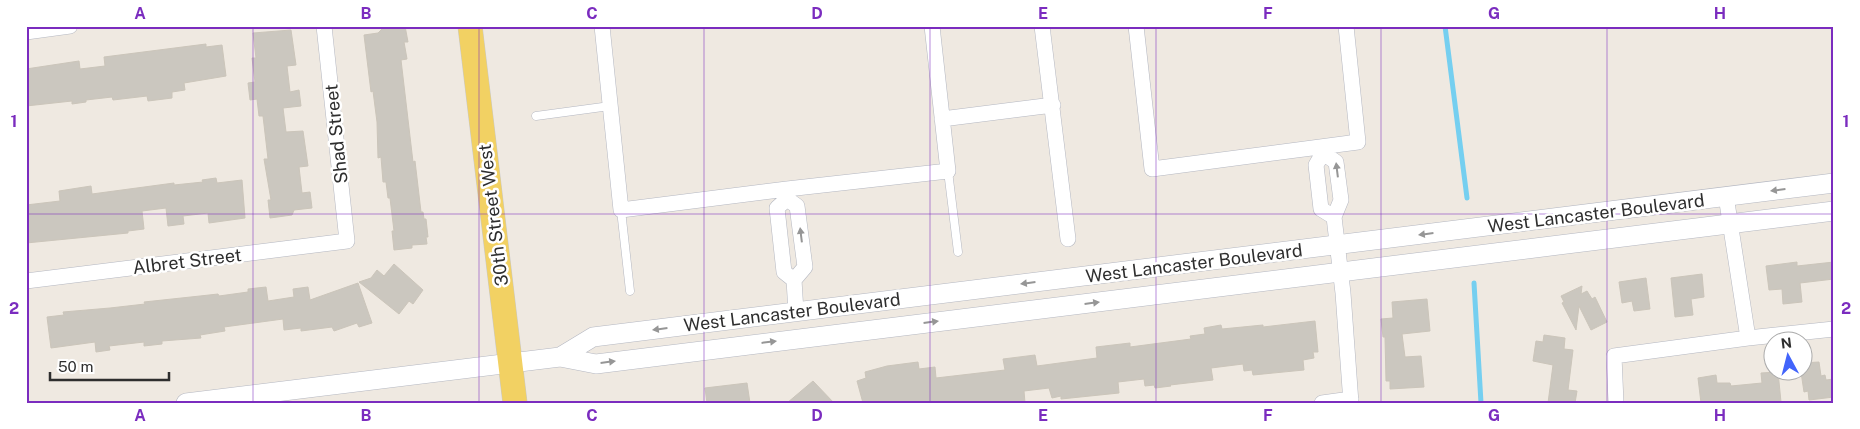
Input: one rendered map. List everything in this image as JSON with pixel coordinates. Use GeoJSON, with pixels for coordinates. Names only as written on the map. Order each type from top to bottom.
{"type":"FeatureCollection","features":[{"type":"Feature","properties":{"kind":"main road","name":"30th Street West"},"geometry":{"type":"LineString","coordinates":[[470,26],[515,403]]}},
{"type":"Feature","properties":{"kind":"street"},"geometry":{"type":"LineString","coordinates":[[26,32],[70,26]]}},
{"type":"Feature","properties":{"kind":"street","name":"Shad Street"},"geometry":{"type":"LineString","coordinates":[[324,26],[347,241]]}},
{"type":"Feature","properties":{"kind":"street"},"geometry":{"type":"LineString","coordinates":[[602,26],[621,210],[787,194],[948,171],[932,26]]}},
{"type":"Feature","properties":{"kind":"street"},"geometry":{"type":"LineString","coordinates":[[1042,26],[1068,239]]}},
{"type":"Feature","properties":{"kind":"street"},"geometry":{"type":"LineString","coordinates":[[1136,26],[1152,169],[1322,150],[1358,142],[1346,26]]}},
{"type":"Feature","properties":{"kind":"street"},"geometry":{"type":"LineString","coordinates":[[942,119],[1053,105]]}},
{"type":"Feature","properties":{"kind":"street"},"geometry":{"type":"LineString","coordinates":[[1322,150],[1336,162],[1341,200],[1334,218],[1351,401],[1322,403]]}},
{"type":"Feature","properties":{"kind":"street"},"geometry":{"type":"LineString","coordinates":[[1322,150],[1316,165],[1321,209],[1334,218]]}},
{"type":"Feature","properties":{"kind":"street","name":"West Lancaster Boulevard"},"geometry":{"type":"LineString","coordinates":[[560,357],[593,337],[1834,183]]}},
{"type":"Feature","properties":{"kind":"street"},"geometry":{"type":"LineString","coordinates":[[787,194],[797,206],[805,267],[794,280],[796,312]]}},
{"type":"Feature","properties":{"kind":"street"},"geometry":{"type":"LineString","coordinates":[[787,194],[777,208],[784,272],[794,280]]}},
{"type":"Feature","properties":{"kind":"street"},"geometry":{"type":"LineString","coordinates":[[1726,196],[1748,338]]}},
{"type":"Feature","properties":{"kind":"street","name":"West Lancaster Boulevard"},"geometry":{"type":"LineString","coordinates":[[186,403],[560,357],[596,364],[1834,211]]}},
{"type":"Feature","properties":{"kind":"street","name":"Albret Street"},"geometry":{"type":"LineString","coordinates":[[26,281],[347,241]]}},
{"type":"Feature","properties":{"kind":"street"},"geometry":{"type":"LineString","coordinates":[[1616,403],[1614,356],[1748,338],[1834,329]]}},
{"type":"Feature","properties":{"kind":"lane"},"geometry":{"type":"LineString","coordinates":[[536,116],[610,106]]}},
{"type":"Feature","properties":{"kind":"lane"},"geometry":{"type":"LineString","coordinates":[[948,171],[958,252]]}},
{"type":"Feature","properties":{"kind":"lane"},"geometry":{"type":"LineString","coordinates":[[621,210],[630,291]]}},
{"type":"Feature","properties":{"kind":"building"},"geometry":{"type":"Polygon","coordinates":[[[405,26],[408,42],[404,42],[407,59],[401,60],[413,162],[415,161],[421,212],[423,212],[424,219],[426,219],[428,237],[426,237],[427,244],[412,245],[412,248],[394,250],[390,198],[388,198],[386,182],[383,182],[381,157],[378,158],[377,122],[373,91],[371,92],[364,35],[378,33],[383,28],[405,26]]]}},
{"type":"Feature","properties":{"kind":"building"},"geometry":{"type":"Polygon","coordinates":[[[291,30],[296,65],[287,66],[290,92],[299,90],[301,106],[283,108],[286,132],[303,131],[308,166],[299,167],[302,193],[310,192],[312,208],[294,210],[292,215],[270,218],[268,200],[271,200],[264,159],[268,159],[263,116],[259,116],[257,99],[250,100],[248,83],[255,82],[252,58],[256,58],[253,33],[291,30]]]}},
{"type":"Feature","properties":{"kind":"building"},"geometry":{"type":"Polygon","coordinates":[[[206,44],[206,47],[222,45],[226,76],[184,83],[185,90],[172,92],[172,98],[148,101],[147,96],[113,100],[112,97],[86,100],[86,102],[72,104],[72,101],[26,106],[26,69],[79,61],[80,69],[105,66],[104,57],[206,44]]]}},
{"type":"Feature","properties":{"kind":"building"},"geometry":{"type":"Polygon","coordinates":[[[216,178],[217,183],[242,180],[245,218],[209,223],[208,213],[183,216],[184,224],[168,226],[166,208],[142,211],[144,229],[128,231],[128,233],[26,243],[26,205],[60,201],[59,191],[91,186],[92,194],[174,183],[174,185],[203,182],[202,180],[216,178]]]}},
{"type":"Feature","properties":{"kind":"building"},"geometry":{"type":"Polygon","coordinates":[[[1797,262],[1797,266],[1834,262],[1834,279],[1800,283],[1802,302],[1783,304],[1782,289],[1769,290],[1766,266],[1797,262]]]}},
{"type":"Feature","properties":{"kind":"building"},"geometry":{"type":"Polygon","coordinates":[[[394,264],[423,290],[413,304],[409,301],[399,314],[359,282],[371,278],[377,270],[384,276],[394,264]]]}},
{"type":"Feature","properties":{"kind":"building"},"geometry":{"type":"Polygon","coordinates":[[[1702,274],[1704,297],[1691,299],[1693,315],[1675,317],[1671,278],[1702,274]]]}},
{"type":"Feature","properties":{"kind":"building"},"geometry":{"type":"Polygon","coordinates":[[[1646,278],[1650,309],[1634,311],[1632,301],[1622,303],[1619,282],[1646,278]]]}},
{"type":"Feature","properties":{"kind":"building"},"geometry":{"type":"Polygon","coordinates":[[[358,283],[372,323],[359,327],[357,323],[334,331],[332,327],[301,331],[301,328],[284,330],[283,319],[224,327],[225,331],[200,335],[201,338],[162,341],[162,344],[144,346],[144,342],[109,346],[110,350],[96,352],[95,342],[51,348],[47,317],[64,315],[63,312],[145,304],[144,302],[218,294],[219,296],[248,292],[248,289],[266,287],[268,301],[294,297],[293,289],[308,287],[310,300],[358,283]]]}},
{"type":"Feature","properties":{"kind":"building"},"geometry":{"type":"Polygon","coordinates":[[[1582,286],[1581,294],[1587,291],[1592,299],[1595,297],[1607,322],[1591,330],[1579,306],[1576,330],[1562,303],[1564,302],[1561,296],[1582,286]]]}},
{"type":"Feature","properties":{"kind":"building"},"geometry":{"type":"Polygon","coordinates":[[[1427,299],[1430,331],[1402,334],[1405,357],[1421,356],[1424,387],[1390,389],[1390,381],[1386,381],[1385,337],[1383,337],[1381,319],[1393,318],[1392,302],[1427,299]]]}},
{"type":"Feature","properties":{"kind":"building"},"geometry":{"type":"Polygon","coordinates":[[[1315,321],[1318,352],[1313,352],[1314,358],[1303,360],[1304,370],[1253,375],[1252,370],[1244,371],[1243,364],[1211,368],[1213,380],[1155,388],[1154,385],[1145,386],[1144,379],[1118,382],[1119,393],[1061,399],[1061,396],[1052,398],[1049,388],[1024,391],[1025,403],[863,403],[857,381],[866,378],[865,372],[887,366],[918,362],[919,369],[935,367],[936,378],[1005,370],[1003,359],[1035,355],[1037,366],[1097,358],[1096,347],[1130,343],[1130,347],[1191,339],[1190,336],[1205,334],[1204,328],[1221,325],[1222,329],[1263,325],[1263,327],[1315,321]]]}},
{"type":"Feature","properties":{"kind":"building"},"geometry":{"type":"Polygon","coordinates":[[[1544,335],[1565,338],[1564,349],[1573,350],[1568,390],[1577,391],[1575,403],[1548,403],[1553,365],[1533,361],[1536,341],[1543,342],[1544,335]]]}},
{"type":"Feature","properties":{"kind":"building"},"geometry":{"type":"Polygon","coordinates":[[[1812,362],[1819,362],[1821,376],[1825,375],[1826,380],[1834,379],[1834,397],[1809,400],[1808,391],[1804,392],[1802,382],[1812,382],[1812,362]]]}},
{"type":"Feature","properties":{"kind":"building"},"geometry":{"type":"Polygon","coordinates":[[[1761,373],[1762,382],[1779,382],[1781,402],[1701,403],[1698,378],[1716,375],[1717,383],[1730,383],[1731,386],[1762,383],[1761,373]]]}},
{"type":"Feature","properties":{"kind":"building"},"geometry":{"type":"Polygon","coordinates":[[[813,381],[834,403],[787,403],[813,381]]]}},
{"type":"Feature","properties":{"kind":"building"},"geometry":{"type":"Polygon","coordinates":[[[747,383],[750,403],[707,403],[705,388],[747,383]]]}},
{"type":"Feature","properties":{"kind":"waterway"},"geometry":{"type":"LineString","coordinates":[[1445,26],[1467,198]]}},
{"type":"Feature","properties":{"kind":"waterway"},"geometry":{"type":"LineString","coordinates":[[1474,283],[1481,403]]}}]}
